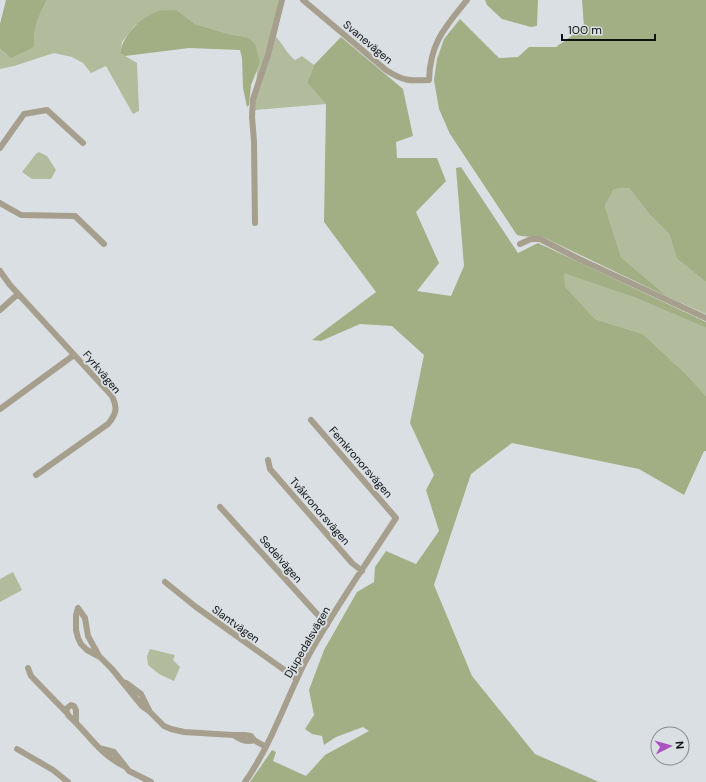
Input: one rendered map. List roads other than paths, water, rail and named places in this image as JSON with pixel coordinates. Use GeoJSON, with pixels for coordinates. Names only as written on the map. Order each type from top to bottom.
{"type":"FeatureCollection","features":[{"type":"Feature","properties":{"kind":"street"},"geometry":{"type":"LineString","coordinates":[[255,223],[254,141],[252,117],[253,99],[268,55],[282,0]]}},
{"type":"Feature","properties":{"kind":"street","name":"Svanevägen"},"geometry":{"type":"LineString","coordinates":[[303,0],[368,55],[397,77],[405,80],[429,80],[431,60],[435,45],[442,32],[467,0]]}},
{"type":"Feature","properties":{"kind":"street"},"geometry":{"type":"LineString","coordinates":[[0,148],[24,114],[47,110],[83,144]]}},
{"type":"Feature","properties":{"kind":"street"},"geometry":{"type":"LineString","coordinates":[[0,203],[21,215],[74,216],[104,244]]}},
{"type":"Feature","properties":{"kind":"street"},"geometry":{"type":"LineString","coordinates":[[520,244],[531,239],[540,239],[579,259],[706,318]]}},
{"type":"Feature","properties":{"kind":"street","name":"Fyrkvägen"},"geometry":{"type":"LineString","coordinates":[[0,271],[18,294],[112,396],[116,407],[116,413],[108,424],[36,475]]}},
{"type":"Feature","properties":{"kind":"street"},"geometry":{"type":"LineString","coordinates":[[0,310],[18,294]]}},
{"type":"Feature","properties":{"kind":"street"},"geometry":{"type":"LineString","coordinates":[[0,409],[74,355]]}},
{"type":"Feature","properties":{"kind":"street","name":"Femkronorsvägen"},"geometry":{"type":"LineString","coordinates":[[311,420],[396,518]]}},
{"type":"Feature","properties":{"kind":"street","name":"Tvåkronorsvägen"},"geometry":{"type":"LineString","coordinates":[[268,460],[270,469],[352,563],[362,571]]}},
{"type":"Feature","properties":{"kind":"street","name":"Sedelvägen"},"geometry":{"type":"LineString","coordinates":[[220,507],[327,625]]}},
{"type":"Feature","properties":{"kind":"street","name":"Djupedalsvägen"},"geometry":{"type":"LineString","coordinates":[[245,782],[266,747],[297,679],[327,625],[396,518]]}},
{"type":"Feature","properties":{"kind":"street","name":"Slantvägen"},"geometry":{"type":"LineString","coordinates":[[166,582],[196,607],[297,679]]}},
{"type":"Feature","properties":{"kind":"street"},"geometry":{"type":"LineString","coordinates":[[100,657],[87,650],[79,641],[76,630],[76,615],[78,608],[85,618],[88,636],[100,657],[139,703],[160,723],[171,729],[184,732],[233,735],[250,742],[254,740],[266,747]]}},
{"type":"Feature","properties":{"kind":"street"},"geometry":{"type":"LineString","coordinates":[[79,641],[88,636]]}},
{"type":"Feature","properties":{"kind":"street"},"geometry":{"type":"LineString","coordinates":[[28,668],[31,676],[76,722],[97,748],[113,761],[151,782]]}},
{"type":"Feature","properties":{"kind":"street"},"geometry":{"type":"LineString","coordinates":[[66,712],[67,707],[71,705],[74,706],[76,710],[76,722]]}},
{"type":"Feature","properties":{"kind":"street"},"geometry":{"type":"LineString","coordinates":[[17,749],[52,770],[68,782]]}}]}
